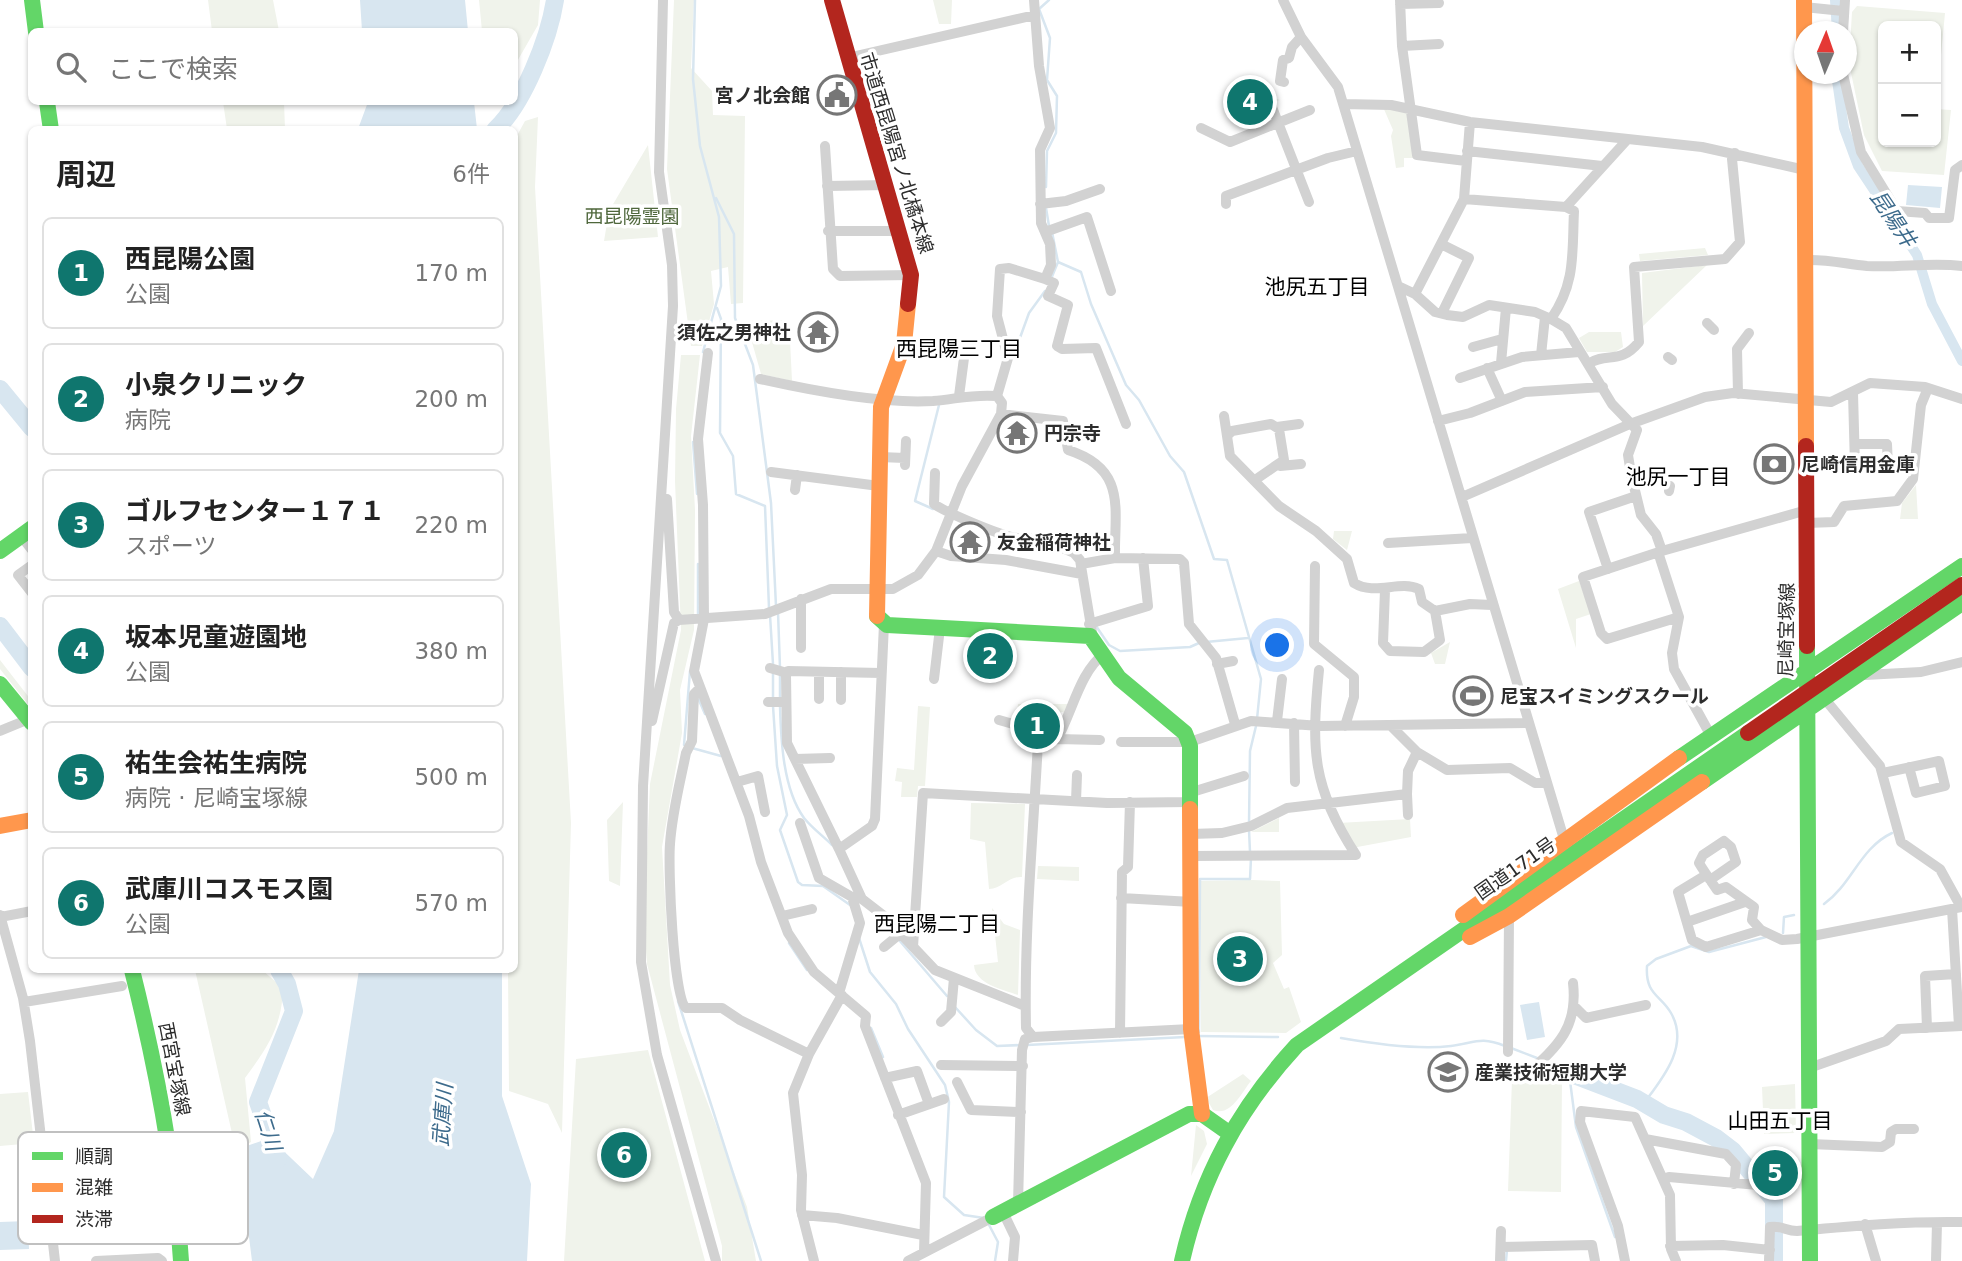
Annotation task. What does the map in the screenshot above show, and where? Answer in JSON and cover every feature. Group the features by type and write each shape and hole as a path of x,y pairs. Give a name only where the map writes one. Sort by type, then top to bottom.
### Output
{"main road":[{"path":"32,0 36,28"},
{"name":"市道西昆陽宮ノ北橘本線","path":"832,0 846,58 888,185 911,275 904,344 882,397"},
{"name":"尼崎宝塚線","path":"1804,4 1810,1261"},
{"path":"47,105 50,126"},
{"path":"882,397 877,617 884,624 940,628 1084,634 1091,631 1128,687 1182,729 1190,742 1191,1029 1202,1114"},
{"path":"0,551 26,532"},
{"path":"1400,972 1492,891 1711,736 1962,566"},
{"name":"国道171号","path":"1182,1261 1202,1189 1228,1133 1258,1088 1297,1045 1962,585"},
{"path":"1400,972 1509,916 1962,603"},
{"path":"0,684 28,719"},
{"path":"0,827 28,821"},
{"name":"西宮宝塚線","path":"133,973 166,1132"},
{"path":"998,1214 1189,1114 1202,1114 1228,1133"}],"street":[{"path":"663,0 659,172 671,265 673,306 646,743 640,919 645,995 657,1055 716,1261"},
{"path":"1034,0 1050,128 1040,150 1045,232 1050,244 1051,265 1045,279"},
{"path":"1283,0 1301,37 1338,86 1564,839"},
{"path":"1439,3 1400,2 1402,46 1417,155 1602,166"},
{"path":"1804,4 1840,8"},
{"path":"846,58 1035,15"},
{"path":"1284,82 1280,81 1280,60 1289,58 1292,47 1301,37"},
{"path":"1402,46 1439,44"},
{"path":"1845,84 1861,152 1897,211 1925,213 1929,218 1949,218 1955,170 1962,165"},
{"path":"1270,102 1309,202"},
{"path":"1343,104 1371,102 1410,107 1470,122 1613,135 1626,141 1735,153 1805,170"},
{"path":"1206,128 1230,142 1310,110"},
{"path":"1415,294 1464,199 1470,122"},
{"path":"1566,207 1626,141"},
{"path":"825,146 828,231 833,269 840,276 911,275"},
{"path":"1226,204 1226,196 1357,151"},
{"path":"1588,364 1597,358 1616,359 1631,352 1639,342 1634,267 1725,259 1740,242 1732,159 1735,153"},
{"path":"827,186 888,185"},
{"path":"1044,204 1066,201 1100,189"},
{"path":"1464,199 1566,207 1574,211 1571,281 1564,300 1548,318 1541,355"},
{"path":"1045,232 1100,212"},
{"path":"1087,217 1107,262 1111,291"},
{"path":"828,231 900,231"},
{"path":"1441,244 1469,258 1442,313"},
{"path":"1806,260 1823,259 1869,266 1921,263 1962,266"},
{"path":"997,396 1008,358 997,316 1000,269 1009,268 1054,283 1048,296 1068,304 1057,346 1062,349 1096,348 1126,424"},
{"path":"1398,286 1442,313 1463,317 1489,305 1535,312 1566,328 1612,404 1638,432 1628,455 1636,496 1642,515 1656,534 1679,617 1672,653 1674,669 1711,736"},
{"path":"1501,363 1506,308"},
{"path":"1738,394 1737,349 1749,333"},
{"path":"1473,347 1502,339"},
{"path":"1460,378 1501,363 1541,355 1579,352"},
{"path":"708,353 698,439 704,505 703,619 694,671 696,691 690,745 670,851 676,971 681,1001 686,1008 722,1008 740,1020 809,1054"},
{"path":"958,396 964,358"},
{"path":"1487,368 1502,401"},
{"path":"760,379 820,392 932,401 958,396 997,396"},
{"path":"1462,497 1630,424 1705,397 1738,394 1830,402 1870,383 1928,388 1962,399"},
{"path":"1438,421 1525,392 1603,387"},
{"path":"1679,617 1607,639 1601,633 1583,577 1660,552 1807,517 1834,522 1843,506 1896,501 1913,479 1921,405 1928,388"},
{"path":"1853,393 1855,444"},
{"path":"646,743 674,624 685,620 765,614 831,589 893,589 918,575 936,551 962,486 1002,414 1002,403 997,396"},
{"path":"1002,414 1059,418 1063,421 1068,450 1090,457 1113,488 1118,510 1115,558"},
{"path":"1224,416 1230,456 1279,506 1317,531 1348,559 1354,583 1384,590 1412,586 1419,589 1422,602 1435,611 1440,640 1424,652 1390,651 1383,643 1384,590"},
{"path":"1227,436 1232,431 1269,422 1299,424"},
{"path":"1269,422 1284,460 1280,466"},
{"path":"880,457 905,462 906,441"},
{"path":"1255,480 1280,466 1301,464"},
{"path":"771,472 879,486"},
{"path":"935,473 934,504 952,516 963,516 1014,538 1062,537 1062,548 1074,553 1082,569 1091,631 1149,606 1143,558"},
{"path":"795,490 797,475"},
{"path":"663,479 667,496 674,612 685,620"},
{"path":"1608,569 1589,512 1636,496"},
{"path":"1393,546 1429,546 1472,538"},
{"path":"936,551 951,556 1082,569 1115,558 1180,559 1184,563 1189,624 1217,664 1235,724"},
{"path":"1315,566 1314,644 1354,677 1354,697 1345,726"},
{"path":"28,568 18,575 28,588"},
{"path":"801,599 801,648"},
{"path":"1435,611 1470,604 1492,605"},
{"path":"839,849 872,826 875,819 884,624"},
{"path":"934,679 940,628"},
{"path":"1866,630 1865,637 1878,655 1885,656"},
{"path":"1838,650 1856,676 1921,672 1962,662"},
{"path":"1057,739 1093,662 1104,654"},
{"path":"1217,664 1233,661"},
{"path":"770,668 787,673 881,673"},
{"path":"1191,856 1356,855 1336,824 1319,782 1313,726 1319,670"},
{"path":"819,672 819,699"},
{"path":"841,672 841,700"},
{"path":"787,673 786,737 839,849 859,902 858,930 840,997 809,1054 793,1093 802,1175 802,1215 814,1261"},
{"path":"1277,721 1282,678"},
{"path":"696,691 737,782 761,862 802,958 866,1020 926,1183 924,1247"},
{"path":"1809,1068 1886,1041 1899,1029 1960,1026 1956,974 1958,908 1940,869 1901,842 1883,773 1824,698"},
{"path":"768,702 785,702"},
{"path":"1753,710 1769,735"},
{"path":"999,720 1013,724 1038,742 1057,739 1100,740"},
{"path":"1121,742 1190,742 1251,720 1313,726 1528,723"},
{"path":"0,731 28,722"},
{"path":"1294,723 1295,782"},
{"path":"1390,725 1416,752 1453,772 1497,766 1510,768 1535,783 1547,783"},
{"path":"998,1214 1021,1112 1027,1042 1027,892 1032,859 1038,742"},
{"path":"1408,815 1408,771 1416,752"},
{"path":"1883,773 1939,756 1945,786 1916,793 1909,767"},
{"path":"795,759 830,758"},
{"path":"1076,801 1077,775"},
{"path":"737,782 758,776 765,812"},
{"path":"913,947 923,793 1035,800 1130,802 1189,797 1244,776"},
{"path":"1191,834 1222,833 1251,826 1287,808 1407,794"},
{"path":"1120,1033 1122,872 1128,866 1130,802"},
{"path":"800,823 819,878 859,902 893,939 913,947 935,970 954,981 1025,1006"},
{"path":"1761,930 1706,947 1692,940 1678,892 1708,878 1717,890 1726,887 1754,907 1752,920 1761,930 1782,940 1958,908"},
{"path":"1121,898 1192,902"},
{"path":"1686,922 1745,902"},
{"path":"782,916 812,909"},
{"path":"28,912 0,916 24,1002 40,1132"},
{"path":"1509,916 1509,1047"},
{"path":"1927,1028 1925,976 1956,974"},
{"path":"941,1022 951,1012 954,981"},
{"path":"1504,1073 1527,1074 1572,1024 1576,1008 1573,983"},
{"path":"24,1002 122,986"},
{"path":"1576,1008 1586,1018 1646,1005"},
{"path":"1027,1042 1191,1029"},
{"path":"942,1065 1023,1066"},
{"path":"889,1077 917,1071 929,1104"},
{"path":"957,1082 971,1110 1021,1112"},
{"path":"901,1113 944,1099"},
{"path":"1625,1261 1618,1226 1580,1122 1581,1111 1635,1117 1670,1195 1671,1246 1676,1261"},
{"path":"1810,1144 1882,1147 1891,1142 1891,1132 1896,1129 1914,1129"},
{"path":"1645,1139 1726,1154 1736,1165 1734,1184"},
{"path":"1663,1179 1668,1177 1758,1185"},
{"path":"908,1261 924,1247 998,1214"},
{"path":"998,1214 1016,1237 1013,1261"},
{"path":"802,1215 836,1218 924,1247"},
{"path":"1671,1246 1723,1245 1770,1256 1774,1226 1790,1231 1865,1224 1962,1222"},
{"path":"1936,1261 1937,1223"},
{"path":"1865,1224 1876,1261"},
{"path":"1500,1261 1501,1231"},
{"path":"1501,1247 1592,1245 1595,1261"},
{"path":"1550,1247 1550,1261"},
{"path":"96,1261 158,1258 162,1261"}],"green space":[{"path":"208,0 273,0 278,28 212,28"},
{"path":"479,0 540,0 538,25 518,60 518,28 482,28"},
{"path":"674,0 694,0 691,68 712,91 713,115 745,116 743,303 731,304 728,267 711,271 714,304 702,346 691,346 667,169"},
{"path":"933,0 952,0 951,24 939,24"},
{"path":"1857,6 1945,13 1941,55 1941,21 1878,21 1878,147 1941,147 1941,109 1951,110 1944,175 1882,171 1864,135 1853,84 1857,84 1857,21 1851,21 1852,12"},
{"path":"1234,88 1280,100 1231,113"},
{"path":"223,105 284,105 285,126 227,126"},
{"path":"1383,107 1407,110 1414,158 1404,158 1404,167 1396,168 1391,136 1393,130"},
{"path":"538,117 535,187 571,823 562,1133 548,1104 509,1091 508,973 518,973 518,134 525,121"},
{"name":"西昆陽霊園","path":"648,145 658,237 604,241 609,211"},
{"path":"1705,248 1708,255 1640,261 1639,254"},
{"path":"1707,265 1643,326 1642,273"},
{"path":"789,320 792,381 761,374 746,321"},
{"path":"1589,332 1621,332 1623,347 1615,352 1587,352 1579,338"},
{"path":"681,355 700,355 691,436 695,510 694,630 680,690 682,733 662,847 670,985 680,1030 747,1207 756,1261 722,1261 722,1246 647,964 644,923 650,784 681,630 675,481 676,409"},
{"path":"1916,485 1918,519 1900,519 1902,503"},
{"path":"1334,531 1352,531 1347,550 1333,539"},
{"path":"1579,581 1591,614 1576,619 1576,648 1558,589"},
{"path":"1450,642 1445,664 1435,664 1431,653"},
{"path":"0,660 28,696 28,704 0,669"},
{"path":"1018,704 1072,704 1067,717 1063,712 1051,713 1049,717 1054,734 1042,739 1016,721"},
{"path":"918,706 930,707 925,786 918,786 917,797 901,797 902,782 895,781 897,768 914,770"},
{"path":"623,802 620,886 609,881 607,820"},
{"path":"971,803 1025,804 1022,877 1013,878 989,889 985,842 970,839"},
{"path":"1279,818 1279,832 1251,832"},
{"path":"1410,819 1411,837 1352,848 1338,823"},
{"path":"1038,866 1079,867 1079,881 1037,879"},
{"path":"1201,881 1280,881 1282,955 1273,963 1284,989 1289,987 1301,1022 1286,1033 1201,1032"},
{"path":"992,908 1004,924 1020,930 1018,995 984,981 979,977 974,965 998,962"},
{"path":"196,973 266,973 283,988 280,1014 272,1036 245,1078 251,1142 248,1144 248,1132 232,1132"},
{"path":"648,1050 705,1261 564,1261 576,1059"},
{"path":"1243,1074 1251,1081 1235,1103 1225,1110 1213,1110 1206,1098"},
{"path":"1512,1079 1562,1080 1561,1192 1508,1191"},
{"path":"1795,1084 1796,1133 1764,1134 1762,1087"},
{"path":"28,1092 33,1132 18,1132 18,1144 0,1146 0,1094"},
{"path":"1196,1125 1204,1131 1207,1144 1191,1176"}],"water":[{"path":"360,0 465,0 468,28 362,28"},
{"path":"367,105 474,105 477,126 359,126"},
{"path":"1908,185 1942,187 1940,208 1906,205"},
{"name":"武庫川","path":"359,973 502,973 502,1096 531,1184 527,1261 252,1261 248,1229 248,1146 270,1138 313,1179 334,1131"},
{"path":"1539,1002 1545,1037 1527,1040 1520,1005"},
{"path":"18,1221 18,1244 29,1244 29,1249 0,1250 0,1222"}],"waterway":[{"path":"518,100 541,51 555,0"},
{"path":"695,0 693,79 700,146 719,217 721,286 703,352"},
{"path":"1046,187 1047,151 1056,133 1057,96 1047,80 1050,38 1039,9 1049,0"},
{"name":"昆陽井","path":"1835,0 1836,21"},
{"name":"昆陽井","path":"1837,84 1844,128 1858,166 1917,255 1932,304 1962,361"},
{"path":"499,126 515,105"},
{"path":"716,198 734,234 735,318 753,365 771,503 776,606"},
{"path":"1046,208 1049,226"},
{"path":"1052,232 1058,262 1081,272 1091,304 1126,385 1139,400 1170,456 1184,472 1214,559 1227,560 1261,679 1257,719"},
{"path":"1051,279 1058,262"},
{"path":"1013,357 1029,313 1045,291"},
{"path":"717,308 721,319 720,433 733,456 736,494 765,506 769,608"},
{"path":"0,389 28,423"},
{"path":"933,509 915,501 939,405"},
{"path":"693,442 697,494"},
{"path":"698,564 698,616"},
{"path":"778,612 780,668"},
{"path":"770,615 773,664"},
{"name":"仁川","path":"0,626 28,663"},
{"path":"1096,626 1109,645 1120,651 1190,647 1199,643"},
{"path":"1206,642 1248,638"},
{"path":"684,745 690,671"},
{"path":"773,671 773,699"},
{"path":"780,675 780,700"},
{"path":"698,698 705,714"},
{"path":"773,706 777,766 787,815 780,830 798,882 802,885 823,886 850,905"},
{"path":"780,706 782,749 792,793 804,818 832,845"},
{"path":"1249,824 1250,751 1256,726"},
{"path":"692,748 721,756"},
{"path":"1249,830 1250,852"},
{"path":"1824,904 1842,887 1872,848 1892,833"},
{"path":"1199,1032 1200,879 1250,879 1251,858"},
{"path":"1783,933 1784,917 1794,915"},
{"path":"1644,1103 1665,1073 1676,1050 1677,1038 1671,1013 1648,983 1647,966 1656,959 1691,946 1709,952 1766,937"},
{"path":"859,938 870,972 896,1004 908,1029 945,1085 949,1102 944,1197 964,1215 984,1218"},
{"path":"899,940 947,996"},
{"path":"789,943 807,970"},
{"name":"仁川","path":"278,1159 258,1102 294,1011 287,984 281,973"},
{"path":"678,1001 761,1261"},
{"path":"955,1007 976,1030 997,1046 1021,1045"},
{"path":"871,1028 883,1057"},
{"path":"1198,1036 1278,1037"},
{"path":"1027,1045 1185,1037"},
{"path":"1341,1038 1410,1047 1451,1046 1478,1041 1505,1046"},
{"path":"1511,1048 1537,1058"},
{"path":"1547,1062 1569,1073 1576,1127 1615,1237"},
{"path":"1569,1073 1637,1099 1664,1115 1686,1122 1716,1138 1733,1151 1774,1200 1774,1261"},
{"path":"988,1223 998,1242 995,1261"},
{"path":"1506,1261 1507,1250"}],"traffic: fast":[{"path":"32,0 36,28"},
{"path":"47,105 50,126"},
{"path":"0,551 28,531"},
{"path":"1679,758 1962,566"},
{"path":"1702,782 1962,603"},
{"path":"877,616 887,625 1090,636 1119,678 1185,733 1190,746 1190,809"},
{"path":"1807,646 1810,1261"},
{"path":"0,684 28,718"},
{"path":"1182,1261 1200,1201 1225,1145 1257,1094 1297,1045 1748,733"},
{"path":"133,973 166,1132"},
{"path":"993,1217 1189,1114 1202,1114 1229,1133"},
{"path":"180,1244 181,1261"}],"traffic: slow":[{"path":"1804,0 1806,446"},
{"path":"877,616 881,407 904,344 908,304"},
{"path":"1463,915 1679,758"},
{"path":"1470,937 1509,916 1702,782"},
{"path":"1190,809 1191,1029 1202,1114"},
{"path":"0,826 28,821"}],"traffic: jam":[{"path":"832,0 911,275 908,304"},
{"path":"1806,446 1807,646"},
{"path":"1748,733 1962,585"}],"place":[{"name":"宮ノ北会館","path":"837,95"},
{"name":"坂本児童遊園地","path":"1250,102"},
{"name":"須佐之男神社","path":"818,332"},
{"name":"円宗寺","path":"1017,433"},
{"name":"尼崎信用金庫","path":"1774,464"},
{"name":"友金稲荷神社","path":"970,542"},
{"name":"小泉クリニック","path":"990,656"},
{"name":"尼宝スイミングスクール","path":"1473,696"},
{"name":"西昆陽公園","path":"1037,726"},
{"name":"ゴルフセンター１７１","path":"1240,959"},
{"name":"産業技術短期大学","path":"1448,1072"},
{"name":"武庫川コスモス園","path":"624,1155"},
{"name":"祐生会祐生病院","path":"1775,1173"}],"district":[{"name":"池尻五丁目","path":"1317,287"},
{"name":"西昆陽三丁目","path":"959,349"},
{"name":"池尻一丁目","path":"1678,477"},
{"name":"西昆陽二丁目","path":"937,924"},
{"name":"山田五丁目","path":"1780,1121"}]}
